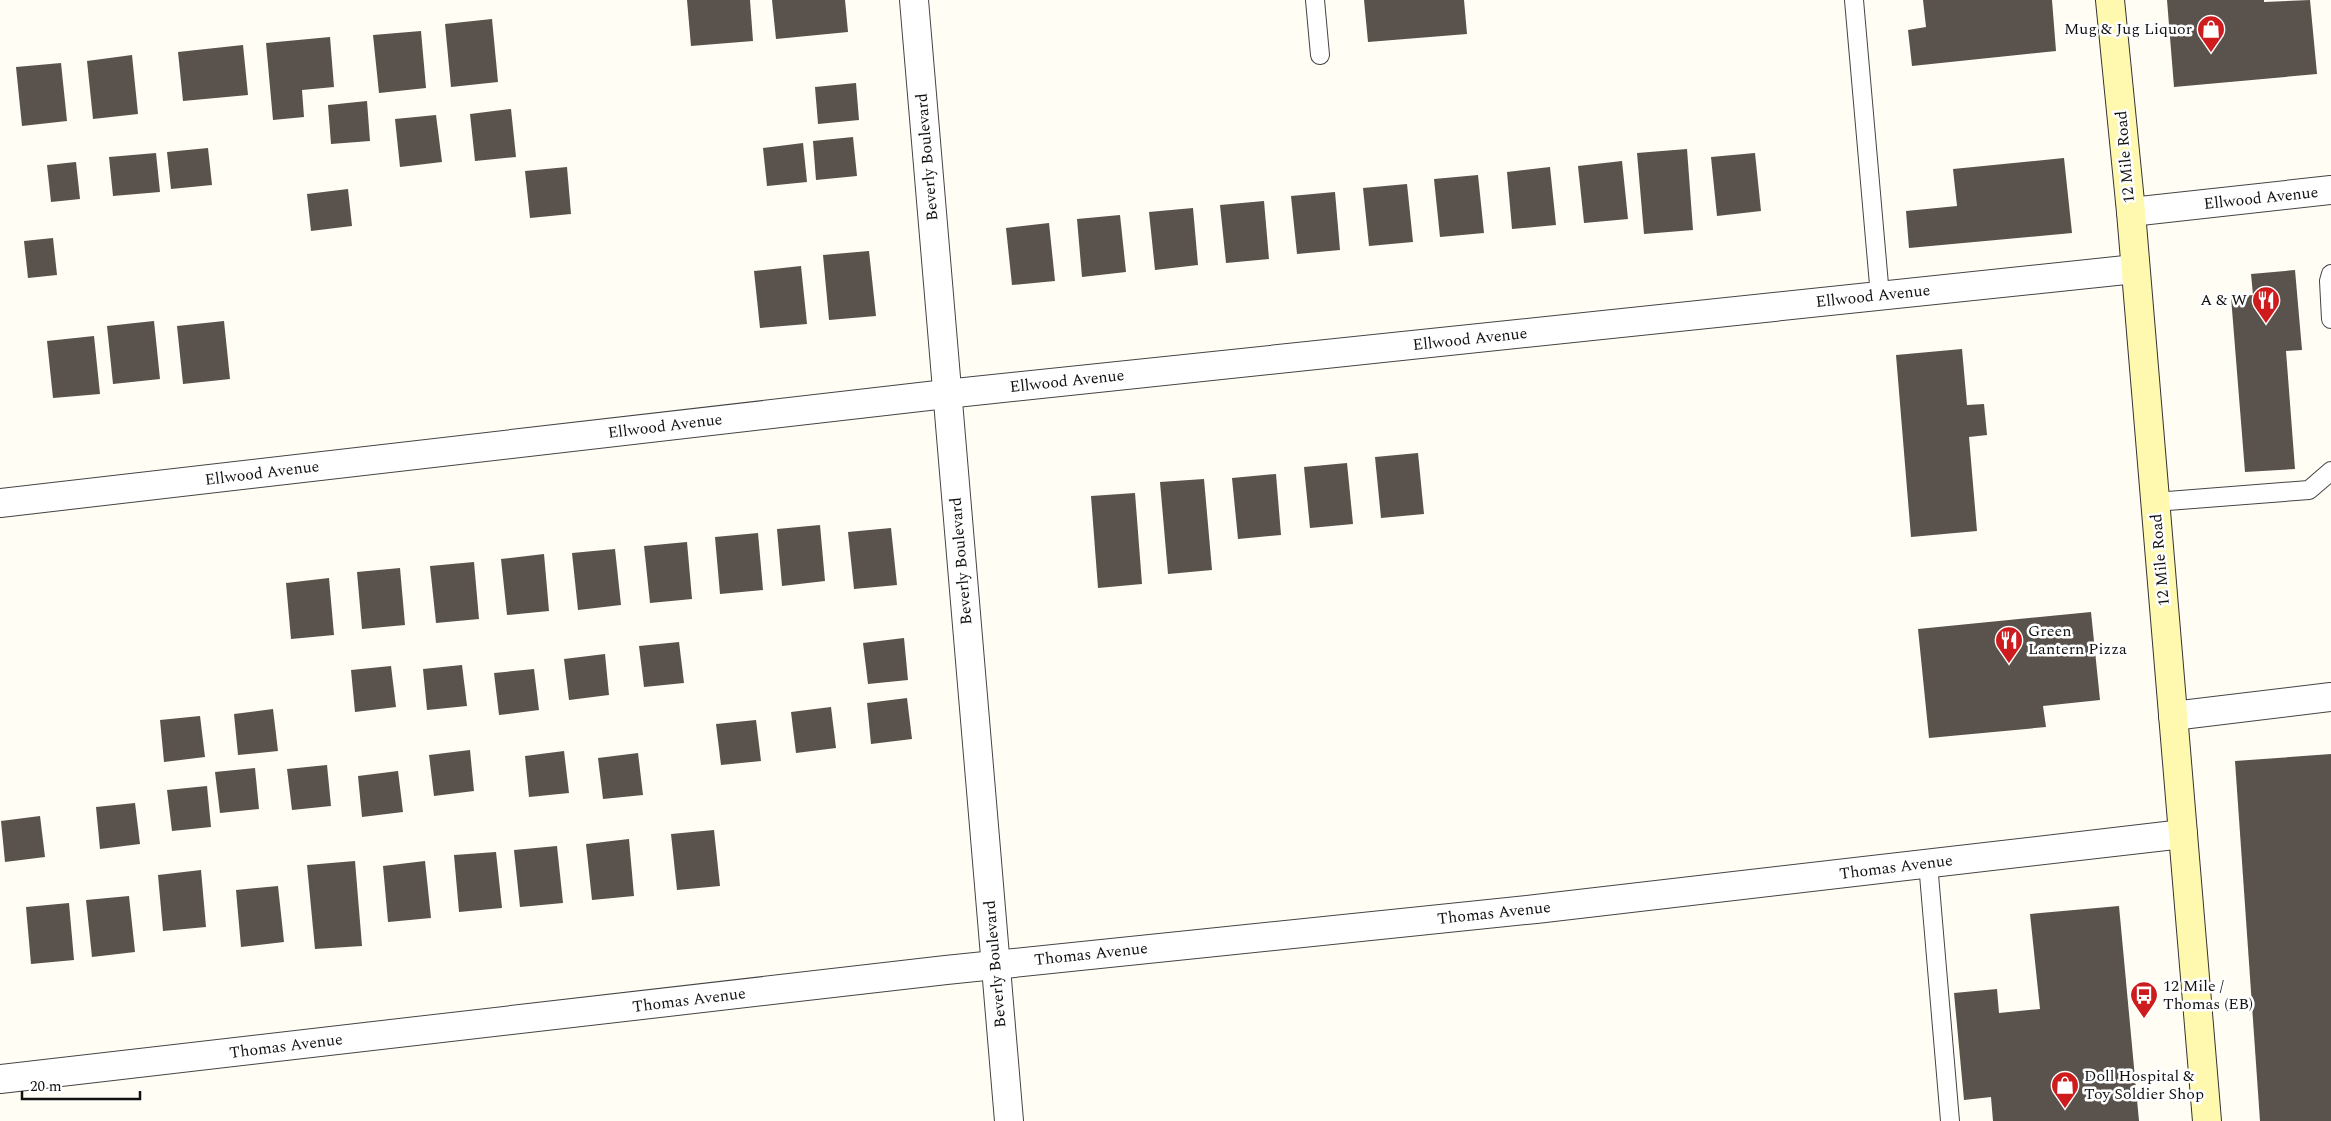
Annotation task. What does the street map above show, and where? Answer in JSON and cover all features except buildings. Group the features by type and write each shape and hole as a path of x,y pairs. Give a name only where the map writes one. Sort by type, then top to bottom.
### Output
{"main road":[{"name":"12 Mile Road","path":"2110,0 2131,212 2207,1121"}],"street":[{"name":"Beverly Boulevard","path":"914,0 1009,1121"},
{"name":"Ellwood Avenue","path":"2131,212 2331,190"},
{"name":"Ellwood Avenue","path":"0,503 946,394 2135,268"},
{"path":"2173,716 2331,697"},
{"name":"Thomas Avenue","path":"0,1079 995,964 1536,909 2183,834"}],"lane":[{"path":"1315,0 1320,55"},
{"path":"1854,0 1880,296"},
{"path":"2331,274 2329,281 2331,318"},
{"path":"2155,502 2309,490 2331,471"},
{"path":"1928,863 1950,1121"}],"place":[{"name":"Mug & Jug Liquor","path":"2211,53"},
{"name":"A & W","path":"2266,324"},
{"name":"Green Lantern Pizza","path":"2009,664"},
{"name":"12 Mile / Thomas (EB)","path":"2144,1019"},
{"name":"Doll Hospital & Toy Soldier Shop","path":"2065,1109"}]}
